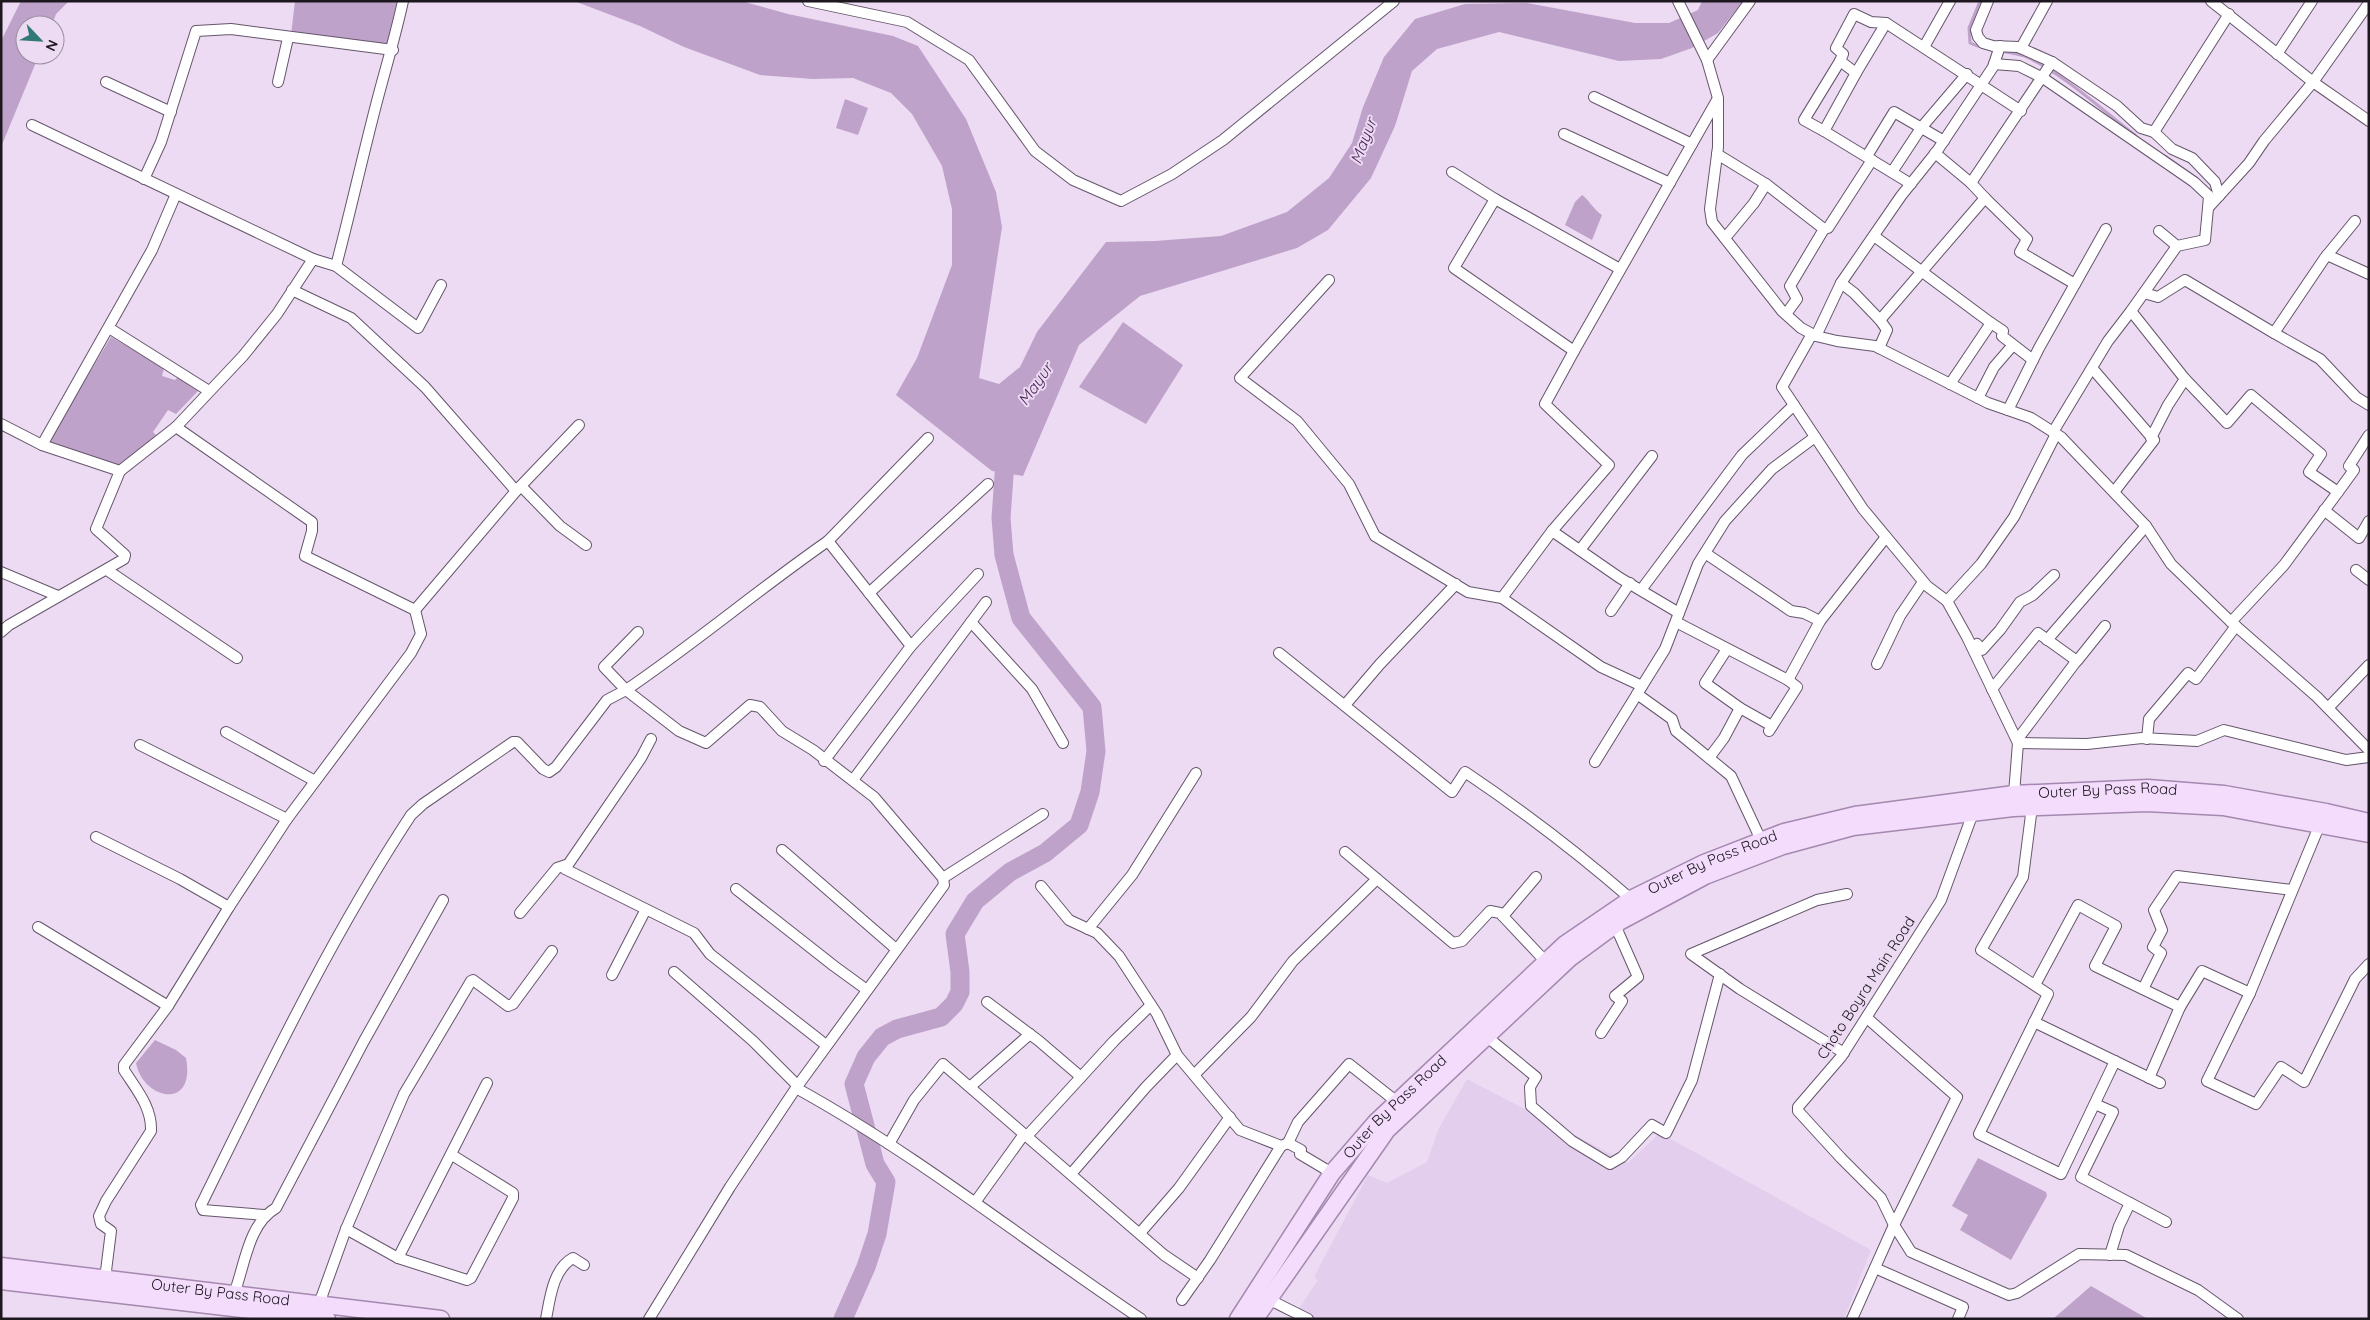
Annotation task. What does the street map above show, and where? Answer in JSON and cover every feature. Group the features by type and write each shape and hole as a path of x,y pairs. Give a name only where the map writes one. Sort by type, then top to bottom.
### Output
{"main road":[{"name":"Outer By Pass Road","path":"1238,1319 1332,1174 1376,1122 1565,944 1631,899 1704,863 1761,840 1855,815 2014,794 2148,788 2214,793 2326,812 2369,822"},
{"name":"Outer By Pass Road","path":"1254,1319 1387,1130 1570,958 1615,925 1706,876 1783,846 1853,827 2032,808 2147,803 2223,807 2369,834"},
{"name":"Outer By Pass Road","path":"1,1266 106,1279 235,1307 319,1304 440,1319"},
{"name":"Outer By Pass Road","path":"1,1281 327,1319"}],"street":[{"path":"336,266 355,198 376,105 393,50 403,1"},
{"path":"808,1 907,22 969,60 1035,151 1073,180 1121,200 1172,174 1223,140 1394,1"},
{"path":"1707,60 1750,1"},
{"path":"1924,47 1950,1"},
{"path":"1988,1 1976,30 1978,37 1983,43 2021,48 2052,62 2117,106 2141,128 2154,132 2172,149 2192,158 2215,182 2219,196"},
{"path":"2021,48 2047,1"},
{"path":"2211,1 2313,82 2369,121"},
{"path":"2277,54 2312,1"},
{"path":"2208,208 2250,163 2264,141 2313,82 2369,3"},
{"path":"1681,5 1707,60 1718,98 1717,154 1710,209 1712,222 1786,314 1801,328 1814,335 1879,348 1978,398 2031,418 2054,433 2146,526 2171,564 2234,624 2328,708 2369,750"},
{"path":"1911,184 1804,120 1840,61 1843,54 1836,48 1854,14 1871,22 1886,23 1967,74 2021,111"},
{"path":"2154,132 2229,14"},
{"path":"1824,131 1886,23"},
{"path":"144,179 161,142 196,30 231,29 288,38 393,50"},
{"path":"278,82 288,38"},
{"path":"2000,46 1994,63 1982,84 1936,153 1911,184 1842,283 1814,335 1782,387 1863,509 1923,582 1946,601 1972,647 2017,741 2014,794"},
{"path":"1840,61 1856,73"},
{"path":"1972,184 2052,62"},
{"path":"1946,601 1982,564 2014,516 2054,433 2108,341 2177,246 2205,240 2208,208 2209,196 2194,182 2044,76 2019,66 1994,63"},
{"path":"1892,172 1921,128 1967,74"},
{"path":"106,82 171,112"},
{"path":"1594,97 1692,144"},
{"path":"1502,598 1552,530 1609,465 1545,404 1718,98"},
{"path":"1786,314 1797,300 1790,286 1870,158 1894,112 1944,141"},
{"path":"32,126 313,259 336,266 418,328 441,285"},
{"path":"1564,134 1670,183"},
{"path":"1936,153 1972,184 2027,239 2020,252 2075,284"},
{"path":"1717,154 1766,184 1824,229"},
{"path":"1452,172 1495,199 1620,270"},
{"path":"1725,238 1754,203 1766,184"},
{"path":"42,444 152,250 176,194"},
{"path":"1880,320 1985,198"},
{"path":"1495,199 1454,268 1574,351"},
{"path":"2274,333 2327,255 2355,221"},
{"path":"2008,410 2033,360 2106,228"},
{"path":"2159,232 2177,246"},
{"path":"1874,236 2003,331 2002,336 2033,360"},
{"path":"2327,255 2369,274"},
{"path":"2,629 124,559 125,555 97,531 96,526 120,471 176,427 243,356 276,314 313,259"},
{"path":"1329,280 1240,378 1297,420 1349,484 1375,536 1468,592 1502,598 1602,667 1640,690 1672,719 1676,731 1731,776 1761,840"},
{"path":"2144,293 2158,297 2185,280 2320,359 2356,397 2369,405"},
{"path":"1842,283 1880,320 1887,330 1879,348"},
{"path":"292,290 351,318 425,387 519,489 560,526 586,545"},
{"path":"2131,311 2185,379 2227,423 2250,395 2321,454 2309,472 2338,492"},
{"path":"1950,384 1991,324"},
{"path":"109,328 209,391"},
{"path":"1978,398 1994,368 2013,344"},
{"path":"2092,368 2154,440 2114,492"},
{"path":"2151,438 2168,405 2185,379"},
{"path":"1641,590 1742,455 1794,405"},
{"path":"1,424 42,444 120,471"},
{"path":"415,610 519,489 579,425"},
{"path":"106,1279 111,1231 101,1224 99,1216 106,1201 150,1131 151,1122 145,1102 124,1070 124,1065 168,1006 228,907 287,820 411,653 421,634 415,610 305,556 312,531 312,522 176,427"},
{"path":"2147,739 2150,719 2188,673 2196,679 2234,624 2284,565 2354,470 2349,466 2369,435"},
{"path":"1596,762 1665,649 1698,564 1726,521 1772,469 1815,437"},
{"path":"264,1215 203,1210 201,1205 261,1083 329,954 411,815 423,804 513,742 517,742 543,769 549,772 556,767 607,700 626,690 655,670 769,582 828,542 928,438"},
{"path":"1580,550 1652,456"},
{"path":"869,593 988,484"},
{"path":"2324,510 2359,538 2368,525"},
{"path":"2047,640 2146,526"},
{"path":"1552,530 1641,590 1677,618 1727,649 1788,680 1797,687 1770,729 1705,683 1727,649"},
{"path":"1788,680 1820,621 1886,537"},
{"path":"828,542 911,646"},
{"path":"1705,553 1791,611 1804,613 1820,621"},
{"path":"107,570 237,658"},
{"path":"2356,570 2369,580"},
{"path":"1,572 58,596"},
{"path":"824,761 911,646 978,574"},
{"path":"1972,647 1977,644 1982,650 2000,630 2020,602 2033,595 2054,574"},
{"path":"1877,664 1900,616 1923,582"},
{"path":"1345,705 1380,664 1456,584"},
{"path":"1611,611 1630,584"},
{"path":"853,780 986,602"},
{"path":"971,622 1032,689 1063,743"},
{"path":"2017,741 2105,626"},
{"path":"638,632 604,667 626,690 678,731 706,743 750,705 754,704 782,731 813,750 824,761 853,780 874,797 942,878 944,885 797,1086 725,1195 648,1319"},
{"path":"1992,688 2038,633 2077,661 2078,659"},
{"path":"1279,653 1452,792 1465,772 1514,805 1590,863 1631,899"},
{"path":"2328,708 2369,665"},
{"path":"1709,758 1724,738 1740,708"},
{"path":"2017,741 2087,744 2147,739 2198,741 2224,730 2346,760 2369,757"},
{"path":"226,732 315,781"},
{"path":"651,739 641,758 565,870 645,911 694,933 710,954 826,1045"},
{"path":"140,745 287,820"},
{"path":"1088,929 1132,875 1196,773"},
{"path":"2032,808 2023,877 1981,950 2048,994 1979,1134 2061,1174 2115,1061"},
{"name":"Choto Boyra Main Road","path":"1973,813 1941,900 1896,967 1867,1018 1844,1053 1798,1109 1841,1158 1881,1198 1894,1225 1911,1252 2009,1295 2017,1293 2079,1254 2126,1255 2198,1290 2238,1319"},
{"path":"942,878 1043,814"},
{"path":"2320,824 2250,993 2207,1081 2256,1104 2281,1067 2304,1082 2355,979 2369,964"},
{"path":"96,837 180,879 228,907"},
{"path":"782,850 896,949"},
{"path":"1345,852 1453,943 1462,941 1490,911 1500,913 1546,962"},
{"path":"520,912 557,868 566,866"},
{"path":"2143,989 2160,953 2154,947 2162,930 2154,910 2177,876 2292,890"},
{"path":"1503,916 1536,877"},
{"path":"1194,1075 1251,1017 1293,961 1377,879"},
{"path":"1041,886 1069,920 1097,934 1119,956 1151,1005 1177,1055 1240,1130 1301,1150 1300,1154 1332,1174"},
{"path":"736,889 867,990"},
{"path":"1844,1053 1740,989 1691,954 1817,900 1847,894"},
{"path":"235,1307 254,1232 264,1215 276,1208 364,1041 443,900"},
{"path":"2035,986 2078,905 2116,926 2095,966 2180,1007"},
{"path":"612,975 645,911"},
{"path":"1601,1033 1622,1001 1615,996 1638,977 1615,925"},
{"path":"38,927 168,1006"},
{"path":"319,1304 346,1229 404,1094 471,981 473,980 508,1006 513,1004 552,951"},
{"path":"2149,1078 2180,1007 2202,971 2250,993"},
{"path":"674,972 753,1041 797,1086 850,1117 976,1201 1142,1319"},
{"path":"1486,1036 1536,1077 1530,1087 1531,1106 1572,1141 1610,1164 1622,1157 1652,1125 1666,1133 1692,1080 1720,974"},
{"path":"987,1002 1030,1034 1081,1077"},
{"path":"976,1201 1022,1137 1027,1136 1151,1005"},
{"path":"1852,1319 1894,1225 1957,1097 1867,1018"},
{"path":"2034,1022 2160,1083"},
{"path":"970,1086 1030,1034"},
{"path":"1071,1174 1146,1087 1177,1055"},
{"path":"889,1144 914,1100 943,1064 1164,1255 1198,1278"},
{"path":"1182,1300 1298,1122 1349,1064 1397,1102"},
{"path":"398,1258 487,1083"},
{"path":"2095,1104 2113,1112 2081,1177 2166,1222"},
{"path":"1140,1233 1179,1188 1230,1117"},
{"path":"346,1229 398,1258 467,1280 471,1278 513,1198 513,1193 452,1155"},
{"path":"2110,1255 2119,1226 2130,1203"},
{"path":"546,1319 552,1288 567,1262 573,1258 584,1264"},
{"path":"1875,1268 1963,1307 1958,1319"},
{"path":"1268,1299 1308,1319"}],"shaded area":[{"path":"1467,1079 1628,1163 1660,1133 1871,1250 1844,1319 1292,1319 1318,1280 1314,1277 1368,1175 1387,1183 1427,1162 1439,1128"}],"water":[{"path":"21,1 69,1 56,15 15,15 15,65 35,65 1,147 1,41"},
{"path":"295,1 397,1 388,44 291,35"},
{"name":"Mayur","path":"574,1 741,1 788,14 893,36 918,46 966,119 996,192 1002,227 979,378 999,384 1020,367 1037,332 1106,242 1155,241 1221,236 1287,212 1329,178 1352,143 1363,107 1384,57 1415,19 1465,4 1527,3 1635,23 1669,23 1698,10 1702,1 1743,1 1718,33 1692,48 1661,59 1619,61 1499,32 1437,49 1412,71 1395,126 1371,178 1328,230 1297,248 1140,296 1079,345 1023,476 992,471 896,395 917,358 952,265 952,209 942,166 912,114 891,93 853,78 813,79 760,75 684,47 640,26"},
{"path":"845,99 868,108 858,135 836,128"},
{"path":"1582,195 1602,215 1592,240 1565,225 1575,202"},
{"path":"1123,322 1183,365 1146,424 1079,387"},
{"path":"111,337 164,368 162,376 175,380 178,377 198,391 176,414 168,410 153,432 157,436 117,466 48,442"},
{"path":"155,1040 176,1050 186,1058 187,1075 183,1086 176,1093 158,1092 148,1085 141,1076 136,1063"},
{"path":"1978,1158 2046,1192 2047,1196 2011,1260 1960,1230 1968,1215 1952,1206"},
{"path":"2091,1286 2146,1318 2053,1319"}],"waterway":[{"path":"1980,1 1969,28 1970,43 2023,55 2043,65 2135,135"},
{"path":"2165,156 2196,178"},
{"path":"843,1319 866,1267 877,1234 886,1182 875,1164 854,1084 866,1057 882,1037 897,1029 941,1017 954,1004 960,992 960,972 955,934 975,901 1010,872 1045,853 1079,825 1090,792 1096,751 1092,707 1021,618 1004,555 1001,518 1006,448"}]}
